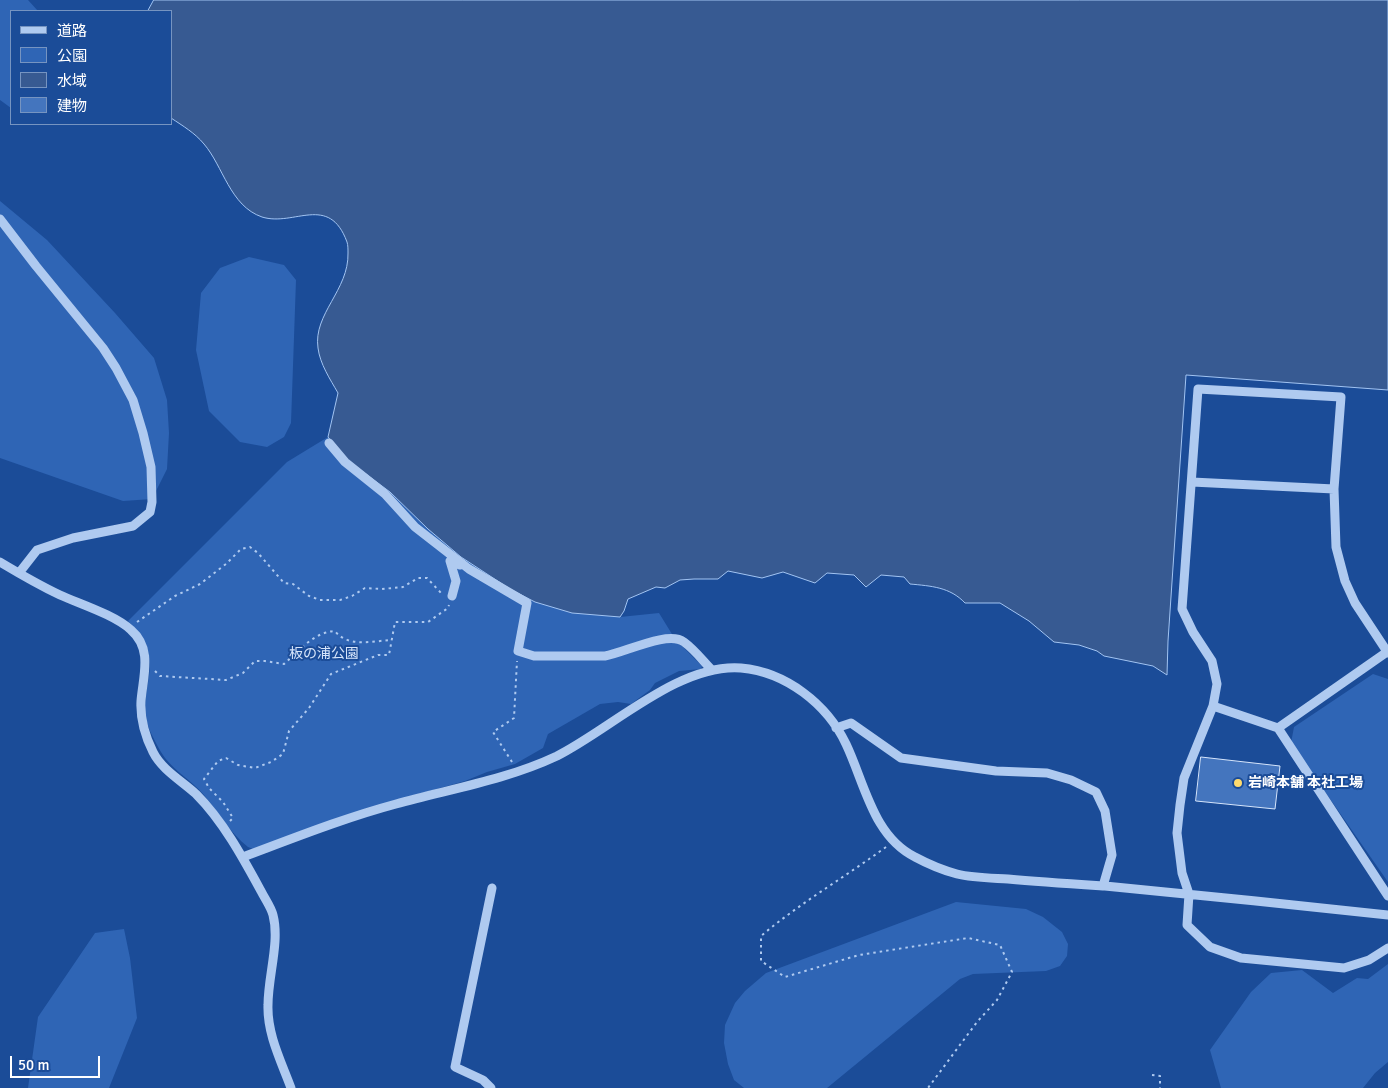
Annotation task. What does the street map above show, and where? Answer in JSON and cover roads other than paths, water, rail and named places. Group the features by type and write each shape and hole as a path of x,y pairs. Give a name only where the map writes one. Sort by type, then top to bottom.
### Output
{"street":[{"path":"0,219 103,348 116,368 133,400 151,467 152,502 150,512 133,526 73,538 37,550 19,573"},
{"path":"1278,728 1388,652 1355,603 1336,547 1334,489 1341,398 1198,389 1182,609 1212,661 1217,684 1213,706 1184,778 1181,796 1177,833 1182,873 1188,894 1187,924 1210,947 1241,958 1344,968 1369,960 1388,948"},
{"path":"329,443 345,462 385,494 415,527 469,569 527,603 518,652 534,656 605,656 640,644 670,639 683,641 712,670"},
{"path":"1192,482 1334,489"},
{"path":"452,596 456,581 450,561 469,569"},
{"path":"0,562 57,593 116,620 131,629 140,641 146,663 141,701 142,718 145,734 153,753 161,764 197,795 223,828 244,857 273,914 276,941 269,976 268,1007 272,1038 291,1088"},
{"path":"244,857 350,817 485,782 518,771 554,757 582,743 678,681 712,670 740,668 762,672 803,691 828,716 845,742 875,814 900,850 922,861 959,874 1188,894 1388,915"},
{"path":"1213,706 1278,728 1388,896"},
{"path":"836,728 851,723 901,758 996,771 1048,774 1071,780 1096,792 1106,811 1112,855 1103,886"},
{"path":"491,1088 483,1080 456,1067 492,888"}],"water":[{"path":"154,0 1388,0 1388,390 1186,375 1167,675 1153,666 1104,656 1097,651 1079,645 1054,642 1029,621 1000,603 965,603 947,590 910,584 904,577 881,575 866,587 854,575 827,573 815,583 783,572 762,578 728,571 718,579 680,580 665,588 656,587 628,599 620,617 572,613 535,602 510,589 461,557 428,529 390,492 346,459 328,437 338,393 321,360 318,336 321,324 343,279 347,266 347,242 339,227 331,219 321,215 274,219 262,217 251,212 242,204 228,185 204,144 193,133 172,119 172,10 149,10"}],"place":[{"name":"岩崎本舗 本社工場","path":"1238,783"}],"park label":[{"name":"板の浦公園","path":"324,654"}]}
